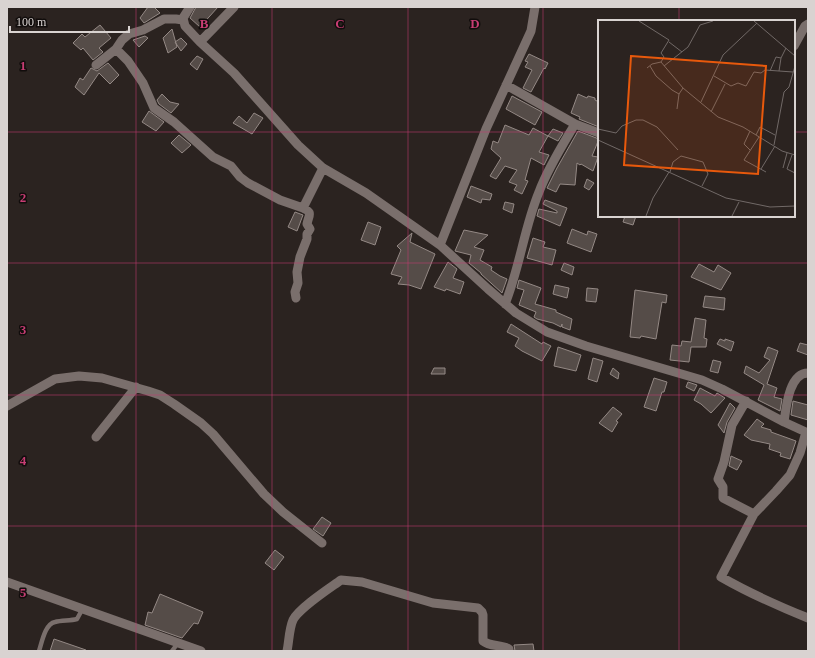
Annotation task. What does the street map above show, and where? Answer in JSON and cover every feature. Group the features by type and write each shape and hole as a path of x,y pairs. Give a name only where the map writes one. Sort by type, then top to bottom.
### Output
{"street":[{"path":"190,7 183,18 185,26 234,73 282,128 323,168 366,193 440,245 516,313 547,332 586,346 702,380 722,388 807,433 790,475 754,514 721,578 808,618"},
{"path":"200,42 234,7"},
{"path":"440,245 486,129 531,31 535,7"},
{"path":"96,65 116,49 126,36 171,18 183,20"},
{"path":"795,44 805,26 808,24"},
{"path":"116,49 128,61 143,83 154,108 174,122 213,157 231,166 240,177 248,183 280,200 309,211 310,214 307,224 310,229 307,233 307,239 300,257 297,272 298,283 295,292 296,298"},
{"path":"506,85 575,124 598,134"},
{"path":"505,304 514,277 529,220 539,192 552,164 575,124"},
{"path":"303,208 323,168"},
{"path":"784,422 790,392 796,379 799,375 808,373"},
{"path":"7,406 55,379 64,377 94,376 160,395 201,423 213,434 264,494 283,512 322,542"},
{"path":"96,437 136,387"},
{"path":"746,402 732,425 724,462 718,479 723,488 723,498 754,514"},
{"path":"287,651 292,623 295,617 316,598 341,580 362,582 433,603 478,608 483,615 483,641 486,644 505,646 509,649 509,651"},
{"path":"7,582 201,651"}],"lane":[{"path":"39,651 50,624 54,622 76,619 79,617 83,608"},
{"path":"172,651 179,642"}],"building":[{"path":"148,7 154,7 160,13 144,23 140,18"},
{"path":"196,7 218,7 200,27 190,18"},
{"path":"100,25 111,38 99,48 103,52 93,60 83,48 81,50 73,43 82,34 85,37"},
{"path":"172,29 177,47 168,53 163,38"},
{"path":"145,36 148,38 139,47 133,40"},
{"path":"181,38 187,44 181,51 175,42"},
{"path":"529,54 548,63 531,92 523,88 532,70 525,67 528,62 525,61"},
{"path":"197,56 203,59 197,70 190,64"},
{"path":"108,63 119,75 110,84 99,73 84,95 75,87 80,78 83,80 91,68 97,71"},
{"path":"162,94 170,102 179,104 171,113 159,104 157,100"},
{"path":"578,94 587,98 588,96 595,98 595,100 598,102 598,127 579,119 580,117 571,113"},
{"path":"512,96 542,112 535,125 506,109"},
{"path":"149,111 164,122 156,131 142,122"},
{"path":"254,113 263,118 252,134 233,123 239,116 247,123"},
{"path":"505,125 529,135 533,128 548,136 539,152 549,155 544,165 531,158 525,180 528,181 522,194 514,190 517,185 509,182 517,170 505,166 496,179 490,176 501,158 491,149 493,141 498,143"},
{"path":"553,129 563,133 558,141 548,136"},
{"path":"578,131 598,139 592,156 598,157 593,171 577,163 575,185 560,184 556,192 547,188"},
{"path":"179,135 191,145 182,153 171,143"},
{"path":"587,179 594,183 589,190 584,187"},
{"path":"471,186 492,194 490,200 482,199 481,203 467,197"},
{"path":"545,200 567,208 560,226 537,216 539,209 557,213 557,211 543,204"},
{"path":"505,202 514,204 512,213 503,209"},
{"path":"295,212 303,215 297,231 288,227"},
{"path":"625,217 636,217 633,225 623,222"},
{"path":"368,222 381,227 375,245 361,240"},
{"path":"572,229 587,235 588,231 597,234 591,252 567,243"},
{"path":"464,230 488,235 474,247 484,250 480,260 492,267 491,270 507,279 502,293 469,263 471,255 455,251"},
{"path":"412,233 410,242 435,254 421,289 409,285 398,284 402,277 391,274 401,250 397,246"},
{"path":"533,238 545,242 543,247 556,250 552,265 527,258"},
{"path":"448,262 457,269 453,278 464,282 460,294 434,287"},
{"path":"564,263 574,267 572,275 561,270"},
{"path":"699,264 714,272 718,265 731,273 721,290 691,277"},
{"path":"519,280 541,288 535,304 556,310 556,312 572,319 570,330 562,327 562,324 561,327 553,323 537,319 534,317 536,312 519,305 524,290 517,288"},
{"path":"555,285 569,288 567,298 553,294"},
{"path":"587,288 598,289 596,302 586,301"},
{"path":"635,290 667,295 666,303 662,302 656,339 641,336 640,338 630,337"},
{"path":"705,296 725,298 724,310 703,307"},
{"path":"695,318 706,320 704,338 707,339 706,347 691,347 689,362 670,360 672,345 681,346 682,341 691,342"},
{"path":"511,324 542,344 543,342 551,346 542,361 515,346 519,338 507,332"},
{"path":"720,339 734,342 731,351 717,344"},
{"path":"800,343 808,345 808,355 797,351"},
{"path":"558,347 581,355 576,371 554,366"},
{"path":"768,347 778,351 767,384 777,388 774,397 782,399 780,411 758,400 764,385 744,373 746,366 759,373 770,360 764,357"},
{"path":"593,358 603,361 597,382 588,379"},
{"path":"713,360 721,362 718,373 710,371"},
{"path":"434,368 445,368 445,374 431,374"},
{"path":"613,368 619,373 618,379 610,374"},
{"path":"654,378 667,382 656,411 644,407"},
{"path":"688,382 697,385 694,391 686,387"},
{"path":"700,388 715,396 717,393 725,398 711,413 694,400"},
{"path":"793,401 808,405 808,420 791,415"},
{"path":"730,403 735,408 727,422 724,433 718,425"},
{"path":"613,407 622,414 616,421 618,422 612,432 599,423"},
{"path":"757,419 764,424 761,427 796,441 790,459 780,456 781,453 769,449 770,444 751,440 744,435"},
{"path":"731,456 742,461 737,470 729,466"},
{"path":"322,517 331,523 323,536 313,529"},
{"path":"275,550 284,557 274,570 265,563"},
{"path":"160,594 203,612 198,624 194,623 182,638 145,625 148,612 152,613"},
{"path":"54,639 86,650 86,651 50,651"},
{"path":"533,644 534,651 515,651 514,645"}]}
